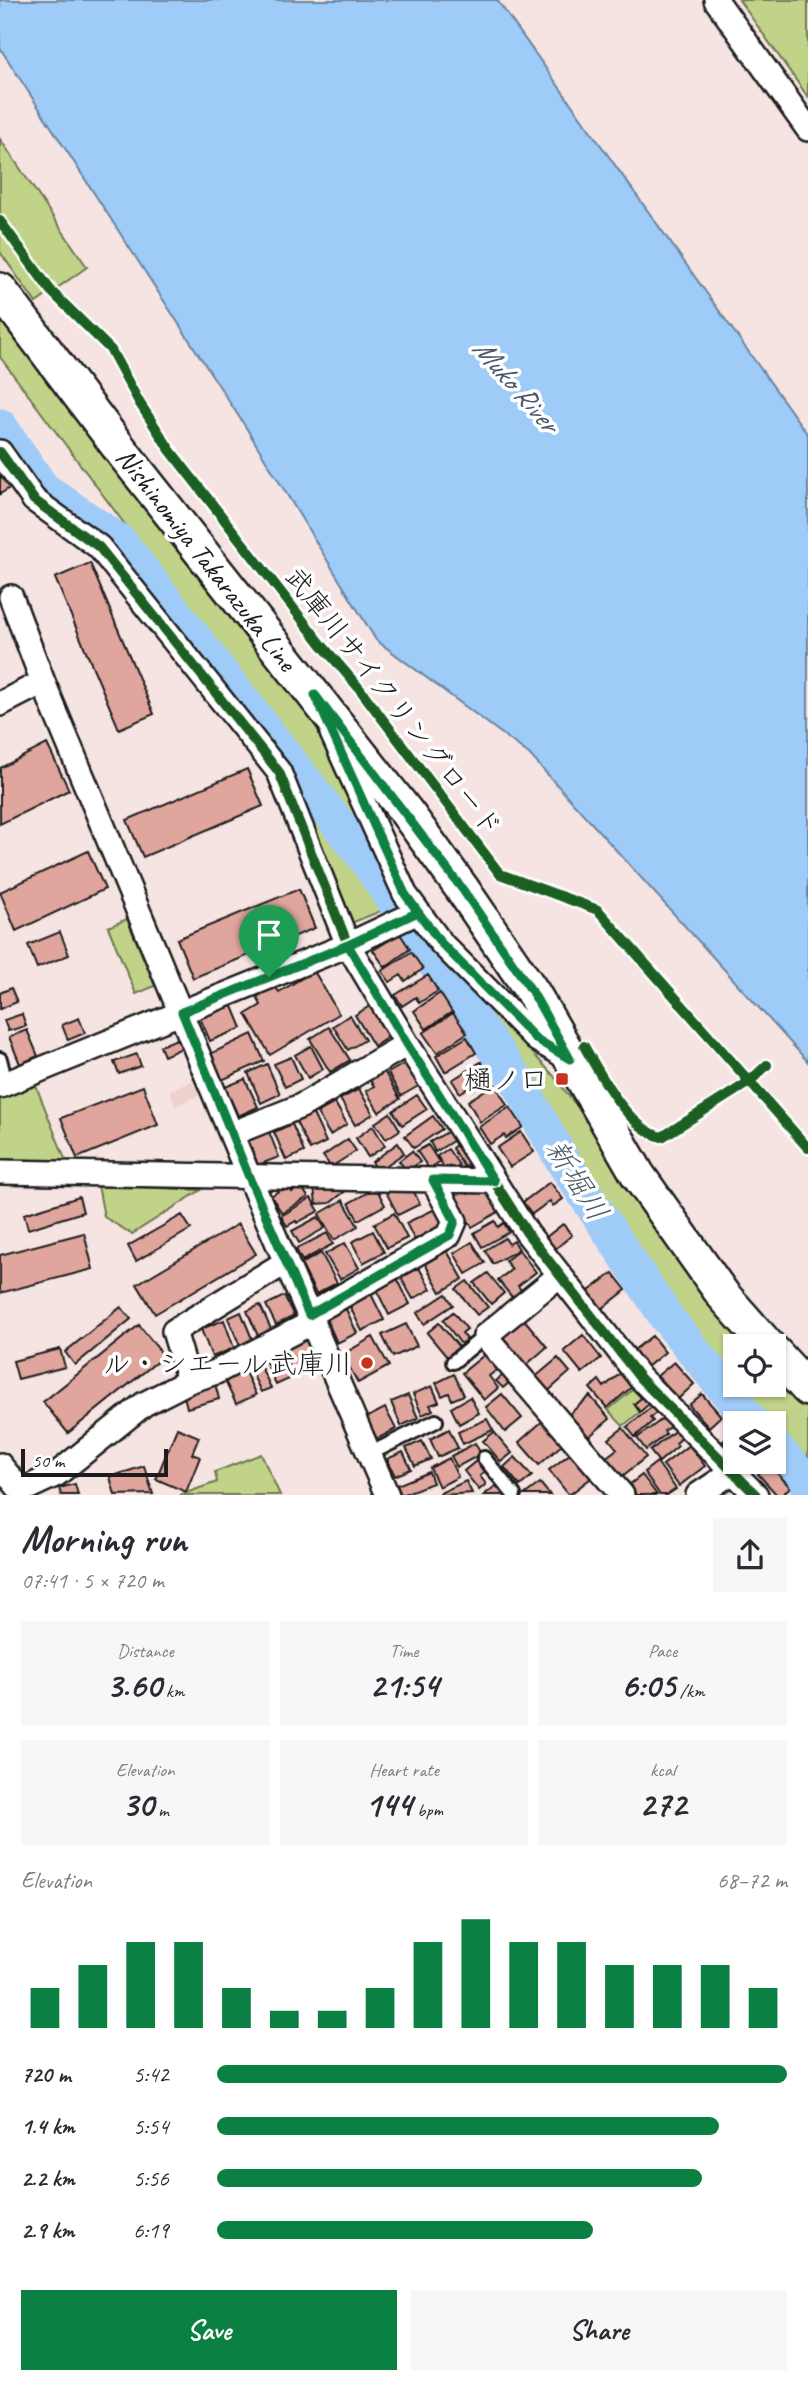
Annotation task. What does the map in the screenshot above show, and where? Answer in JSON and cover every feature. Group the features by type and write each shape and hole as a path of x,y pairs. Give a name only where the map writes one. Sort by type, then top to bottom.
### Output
{"main road":[{"name":"Nishinomiya Takarazuka Line","path":"0,290 122,453 315,695 463,890 533,993 638,1175 665,1216 723,1295 757,1334"},
{"path":"786,1365 808,1389"}],"street":[{"path":"716,0 808,129"},
{"path":"0,452 34,500 99,547 279,772 348,945 407,1044 527,1233 640,1378 723,1460"},
{"path":"11,597 43,682 249,1177 387,1495"},
{"path":"0,704 43,682"},
{"path":"315,695 405,894 441,943 536,1039 570,1059"},
{"path":"3,1085 348,945 418,912"},
{"path":"231,1134 301,1106 407,1044"},
{"path":"0,1171 494,1181"},
{"path":"0,1465 18,1487 27,1489 57,1474 144,1405 189,1381 216,1372 450,1235 455,1221 433,1180"},
{"path":"189,1381 174,1331 286,1262"},
{"path":"559,1276 485,1336 622,1495"},
{"path":"698,1495 730,1474"},
{"path":"737,1474 756,1495"}],"lane":[{"path":"0,1059 3,1085"},
{"path":"453,1362 485,1336"},
{"path":"369,1454 436,1421"},
{"path":"484,1458 514,1495"}],"shaded area":[{"path":"197,1079 203,1093 175,1106 170,1090"}],"green space":[{"path":"739,0 808,0 808,97"},
{"path":"0,139 87,267 36,303 0,252"},
{"path":"0,303 305,703 377,855 370,858 345,825 336,830 388,908 349,924 316,840 282,735 0,357"},
{"path":"127,919 155,986 136,994 108,927"},
{"path":"470,985 553,1075 750,1334 723,1334 723,1374 674,1309 461,992"},
{"path":"32,1083 36,1086 67,1164 4,1166 0,1154 0,1095"},
{"path":"98,1185 201,1190 132,1234 104,1217"},
{"path":"786,1376 808,1402 808,1466 786,1443 786,1411 755,1411 742,1397 786,1397"},
{"path":"636,1387 644,1396 634,1404 640,1412 623,1426 608,1410"},
{"path":"261,1454 280,1495 180,1495 217,1482 215,1472"}],"water":[{"name":"Muko River","path":"0,0 497,0 808,435 808,1062 529,754 376,640 245,426 0,48"}],"building":[{"path":"0,464 13,486 0,494"},
{"path":"90,563 154,714 119,729 55,578"},
{"path":"47,744 69,790 0,824 0,768"},
{"path":"247,769 263,806 143,857 127,820"},
{"path":"88,851 105,889 16,931 0,892"},
{"path":"299,889 315,928 193,978 177,939"},
{"path":"60,932 69,955 37,968 28,945"},
{"path":"400,934 410,949 385,967 373,950"},
{"path":"411,952 423,969 405,981 401,975 390,982 382,971"},
{"path":"314,971 339,1014 270,1055 246,1014 261,1005 257,997 275,986 279,992"},
{"path":"428,975 438,991 419,1003 416,997 402,1006 395,995"},
{"path":"11,988 17,1002 0,1009 0,993"},
{"path":"440,993 452,1012 426,1029 414,1011"},
{"path":"375,1003 393,1034 374,1046 355,1015"},
{"path":"232,1004 242,1028 210,1041 200,1018"},
{"path":"453,1013 467,1033 437,1053 423,1033"},
{"path":"22,1014 26,1026 8,1031 4,1020"},
{"path":"350,1015 365,1040 348,1050 333,1026"},
{"path":"79,1018 85,1033 68,1040 62,1025"},
{"path":"329,1027 350,1060 330,1072 310,1039"},
{"path":"27,1030 38,1056 20,1064 9,1037"},
{"path":"252,1034 264,1061 222,1080 210,1054"},
{"path":"467,1037 476,1053 445,1072 436,1056"},
{"path":"179,1038 182,1048 164,1056 160,1046"},
{"path":"311,1046 323,1069 308,1078 295,1055"},
{"path":"137,1054 141,1066 119,1074 114,1062"},
{"path":"291,1057 301,1079 285,1087 274,1064"},
{"path":"409,1061 422,1084 401,1096 388,1073"},
{"path":"481,1062 491,1079 473,1090 470,1087 460,1093 452,1080"},
{"path":"267,1064 280,1094 261,1103 248,1073"},
{"path":"384,1071 400,1099 379,1112 366,1091 374,1086 369,1079"},
{"path":"245,1079 258,1107 238,1116 225,1087"},
{"path":"495,1084 507,1105 480,1122 468,1101"},
{"path":"143,1086 158,1125 77,1158 61,1118"},
{"path":"359,1089 373,1114 355,1125 340,1099"},
{"path":"417,1095 427,1109 402,1125 393,1111"},
{"path":"335,1103 347,1124 330,1135 317,1113"},
{"path":"510,1107 523,1127 490,1144 479,1127"},
{"path":"390,1113 400,1130 386,1139 375,1123"},
{"path":"313,1114 326,1142 310,1150 296,1122"},
{"path":"433,1116 442,1129 414,1148 405,1136"},
{"path":"292,1124 304,1152 286,1160 274,1132"},
{"path":"373,1126 385,1146 368,1157 356,1138"},
{"path":"451,1130 456,1139 435,1152 430,1142"},
{"path":"269,1132 279,1157 258,1165 248,1140"},
{"path":"521,1132 534,1152 510,1167 497,1148"},
{"path":"348,1139 356,1151 331,1167 323,1156"},
{"path":"460,1142 472,1161 464,1167 452,1148"},
{"path":"398,1143 404,1153 378,1171 372,1162"},
{"path":"428,1145 439,1162 429,1169 417,1151"},
{"path":"448,1149 459,1165 452,1170 449,1166 445,1169 437,1156"},
{"path":"412,1151 420,1162 407,1171 399,1161"},
{"path":"550,1182 563,1199 553,1206 550,1201 532,1214 523,1202"},
{"path":"288,1185 292,1192 301,1186 308,1197 282,1213 271,1196"},
{"path":"314,1187 348,1189 330,1203 316,1204"},
{"path":"463,1187 468,1194 479,1188 487,1192 500,1211 472,1227 452,1194"},
{"path":"376,1188 385,1205 358,1220 349,1203"},
{"path":"394,1188 412,1188 420,1204 398,1215 386,1192"},
{"path":"79,1197 83,1212 28,1229 24,1214"},
{"path":"311,1198 319,1211 287,1226 281,1216"},
{"path":"343,1200 358,1226 334,1240 319,1214"},
{"path":"437,1208 445,1225 415,1241 406,1223"},
{"path":"394,1213 407,1238 387,1248 374,1224"},
{"path":"182,1215 191,1229 136,1261 128,1246"},
{"path":"318,1217 325,1228 299,1243 292,1231"},
{"path":"495,1221 498,1227 504,1223 509,1232 482,1247 474,1233"},
{"path":"238,1224 256,1254 155,1314 137,1284"},
{"path":"563,1224 572,1235 554,1250 545,1238"},
{"path":"373,1231 384,1252 363,1263 352,1242"},
{"path":"84,1233 93,1269 0,1293 0,1255"},
{"path":"327,1233 333,1244 302,1261 296,1249"},
{"path":"505,1238 509,1244 514,1241 519,1249 493,1264 485,1250"},
{"path":"472,1242 485,1263 466,1274 454,1253"},
{"path":"345,1243 359,1268 340,1279 325,1254"},
{"path":"519,1250 536,1272 518,1286 525,1295 516,1302 498,1280 512,1269 505,1261"},
{"path":"447,1251 463,1279 441,1292 425,1264"},
{"path":"321,1253 337,1283 316,1294 301,1264"},
{"path":"419,1268 431,1289 413,1299 401,1278"},
{"path":"488,1273 504,1293 491,1304 474,1283"},
{"path":"613,1273 626,1290 598,1312 585,1294"},
{"path":"397,1278 410,1304 389,1315 376,1289"},
{"path":"467,1281 488,1307 477,1315 456,1289"},
{"path":"370,1292 384,1320 362,1331 348,1303"},
{"path":"446,1294 453,1305 424,1324 417,1313"},
{"path":"284,1296 294,1316 276,1325 266,1305"},
{"path":"260,1305 271,1329 258,1336 247,1311"},
{"path":"121,1307 131,1319 75,1365 65,1352"},
{"path":"346,1309 357,1333 337,1343 326,1318"},
{"path":"241,1312 253,1341 240,1346 228,1318"},
{"path":"453,1312 467,1329 462,1333 467,1339 461,1344 443,1320"},
{"path":"523,1318 547,1347 525,1366 500,1337"},
{"path":"224,1320 234,1348 212,1357 201,1329"},
{"path":"439,1323 459,1347 447,1357 427,1333"},
{"path":"406,1324 417,1346 393,1357 382,1335"},
{"path":"139,1325 164,1356 68,1433 43,1402"},
{"path":"583,1335 601,1358 582,1373 564,1351"},
{"path":"652,1336 665,1352 647,1367 634,1350"},
{"path":"306,1337 318,1362 292,1374 281,1349"},
{"name":"ル・シエール武庫川","path":"373,1337 389,1366 358,1383 345,1359 349,1356 347,1352"},
{"path":"60,1349 65,1367 18,1379 13,1361"},
{"path":"489,1351 501,1367 489,1376 498,1388 484,1400 462,1373"},
{"path":"278,1354 289,1379 276,1385 265,1360"},
{"path":"558,1358 570,1372 546,1393 533,1379"},
{"path":"674,1362 694,1384 678,1399 657,1376"},
{"path":"259,1363 271,1388 261,1392 249,1367"},
{"path":"244,1370 256,1395 236,1404 224,1379"},
{"path":"622,1372 633,1386 607,1408 590,1388 599,1380 604,1387"},
{"path":"505,1373 511,1381 503,1388 496,1381"},
{"path":"454,1374 464,1395 452,1400 449,1393 442,1396 436,1383"},
{"path":"215,1383 219,1399 187,1408 183,1392"},
{"path":"432,1386 439,1402 430,1405 433,1410 422,1415 413,1394"},
{"path":"502,1394 522,1418 505,1432 486,1407"},
{"path":"702,1394 721,1416 709,1427 689,1405"},
{"path":"408,1395 418,1418 401,1426 391,1402"},
{"path":"645,1395 651,1402 640,1412 634,1404"},
{"path":"590,1396 610,1419 586,1439 567,1416"},
{"path":"470,1397 479,1413 459,1424 451,1408"},
{"path":"654,1405 658,1411 650,1418 653,1421 635,1437 627,1427"},
{"path":"385,1408 396,1429 377,1439 366,1418"},
{"path":"665,1417 672,1425 664,1431 666,1434 646,1450 637,1438"},
{"path":"487,1419 493,1430 463,1444 458,1432"},
{"path":"545,1419 565,1442 539,1465 519,1442"},
{"path":"177,1428 199,1437 192,1454 200,1457 186,1492 156,1479"},
{"path":"623,1428 646,1457 620,1478 604,1459 617,1449 609,1439"},
{"path":"449,1429 458,1448 438,1457 430,1439"},
{"path":"677,1429 683,1437 676,1443 678,1446 659,1462 650,1451"},
{"path":"494,1432 512,1453 501,1462 483,1441"},
{"path":"422,1441 431,1459 415,1466 406,1448"},
{"path":"475,1443 481,1454 457,1467 451,1456"},
{"path":"689,1445 705,1466 679,1486 663,1465"},
{"path":"575,1450 595,1475 569,1495 549,1470"},
{"path":"403,1452 411,1469 395,1476 387,1459"},
{"path":"515,1457 532,1476 520,1486 504,1467"},
{"path":"449,1458 458,1477 439,1487 430,1468"},
{"path":"476,1461 484,1472 480,1476 486,1484 479,1490 464,1471"},
{"path":"657,1462 676,1489 667,1495 660,1495 644,1472"},
{"path":"144,1466 153,1494 115,1495 110,1477"},
{"path":"429,1472 433,1483 401,1495 397,1485"},
{"path":"758,1474 778,1474 790,1487 782,1495 777,1495"},
{"path":"642,1475 657,1495 636,1495 629,1485"},
{"path":"466,1481 472,1493 441,1495 440,1493"},
{"path":"540,1483 550,1495 524,1495"},
{"path":"75,1484 78,1495 61,1495 59,1488"},
{"path":"497,1485 505,1495 484,1495"}],"waterway":[{"name":"新堀川","path":"0,426 43,489 120,542 367,861 392,899"},
{"name":"新堀川","path":"413,930 520,1085 562,1160 667,1318 742,1411"},
{"name":"新堀川","path":"786,1459 808,1484"}],"cycle path":[{"name":"武庫川サイクリングロード","path":"0,221 51,291 111,350 139,402 170,450 322,645 359,688 500,874 598,910 808,1148"},
{"path":"0,452 34,500 99,547 279,772 348,945 407,1044 527,1233 640,1378 756,1495"},
{"path":"584,1046 627,1113 638,1124 662,1137 749,1082 767,1065"}],"place":[{"name":"樋ノ口","path":"562,1079"},
{"name":"ル・シエール武庫川","path":"367,1363"}],"route":[{"path":"269,977 182,1012 309,1315 450,1235 455,1221 433,1180 494,1181 348,945 418,912 441,943 536,1039 570,1059 533,993 463,890 315,695 405,894 418,912 348,945 269,977"}]}
